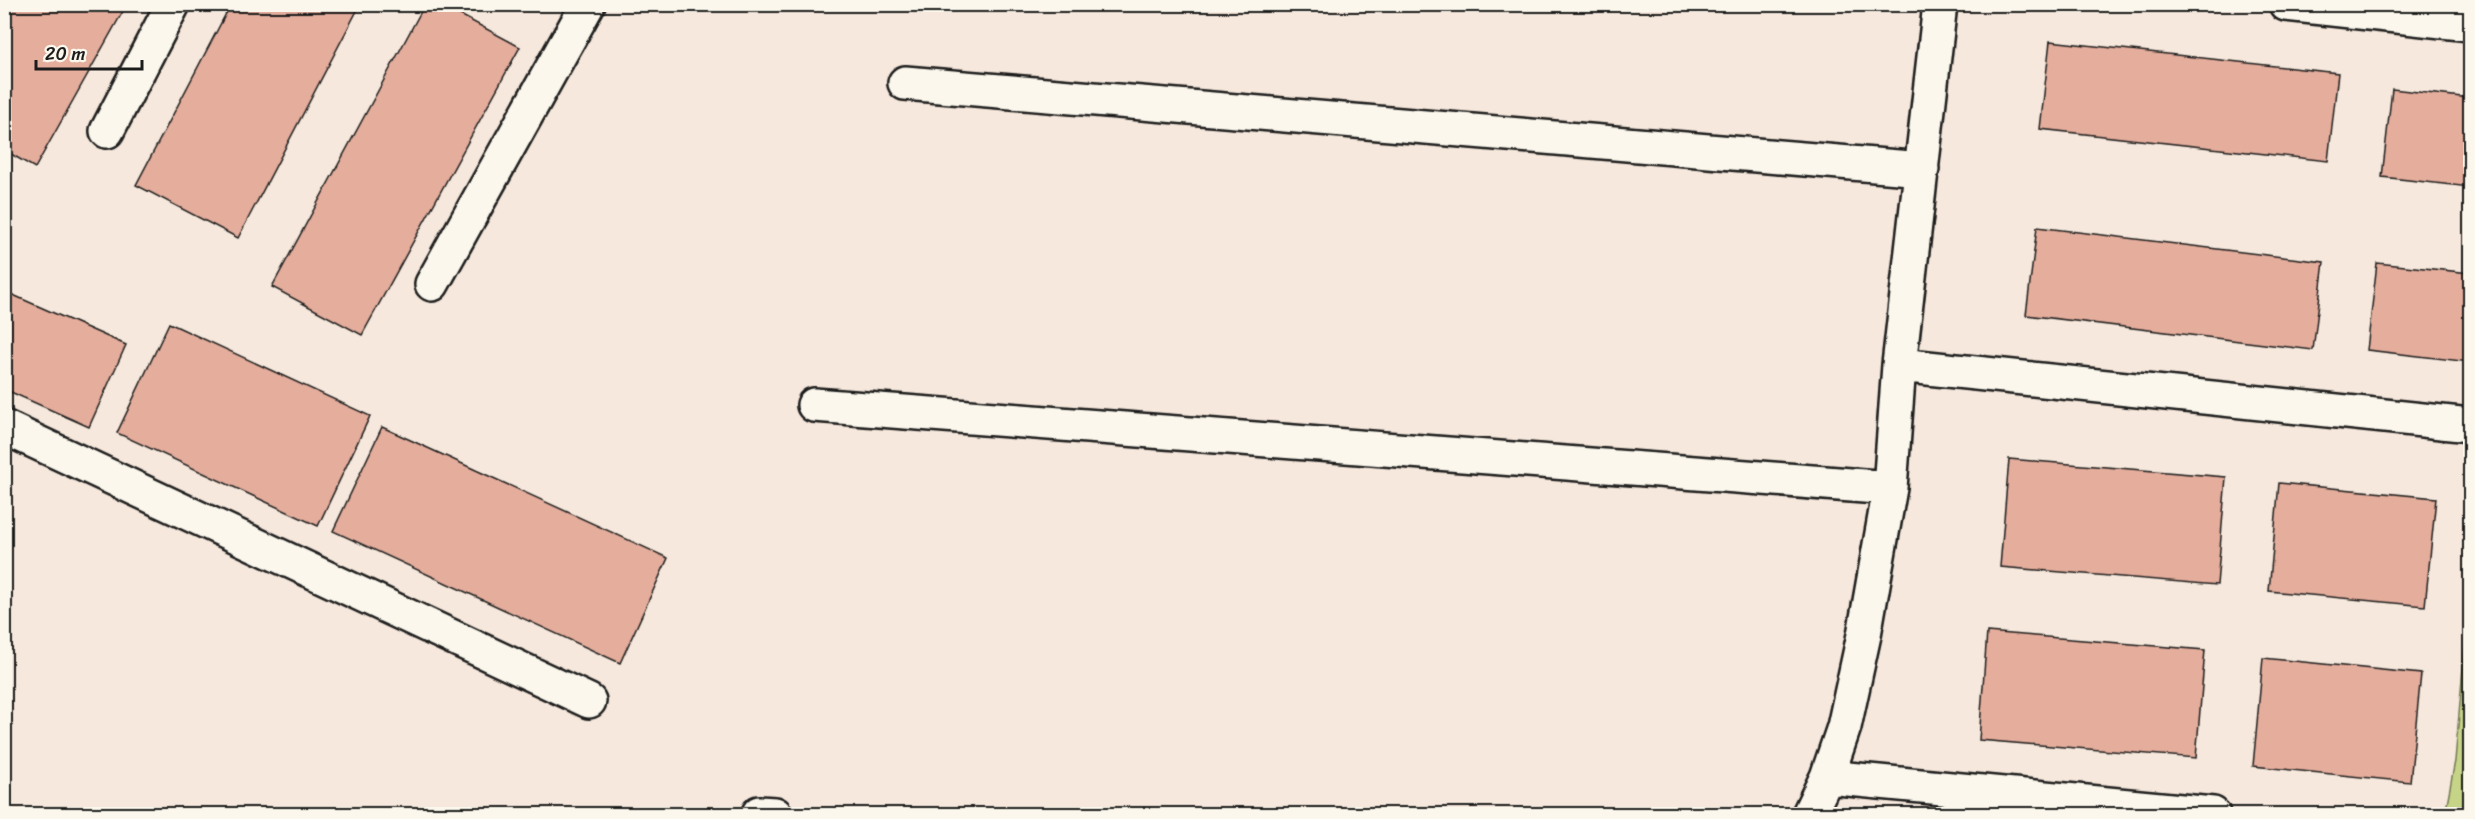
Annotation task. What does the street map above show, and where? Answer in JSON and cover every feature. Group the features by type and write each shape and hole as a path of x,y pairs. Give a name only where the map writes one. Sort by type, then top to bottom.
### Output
{"street":[{"path":"107,131 173,4"},
{"path":"432,284 588,4"},
{"path":"1809,814 1827,777 1844,727 1864,635 1890,488 1899,365 1940,4"},
{"path":"2286,4 2470,24"},
{"path":"905,83 1922,169"},
{"path":"1899,365 2470,425"},
{"path":"814,405 1890,488"},
{"path":"4,427 590,701"},
{"path":"1827,777 2213,814"}],"green space":[{"path":"2470,586 2470,814 2445,814 2455,761"}],"building":[{"path":"8,4 127,4 35,168 4,150 4,11"},
{"path":"231,4 360,5 238,238 136,185"},
{"path":"425,4 440,4 520,47 362,335 272,287"},
{"path":"2050,41 2338,73 2328,161 2040,129"},
{"path":"2392,89 2470,98 2470,187 2382,177"},
{"path":"2037,227 2324,262 2313,350 2026,315"},
{"path":"2377,263 2470,273 2470,362 2367,350"},
{"path":"4,291 126,345 89,427 4,389"},
{"path":"169,323 370,416 318,526 117,433"},
{"path":"382,427 668,558 620,663 333,531"},
{"path":"2009,459 2226,477 2217,585 2000,567"},
{"path":"2279,483 2436,498 2425,606 2269,591"},
{"path":"1987,632 2205,650 2196,758 1979,740"},
{"path":"2263,658 2421,674 2410,782 2253,766"}]}
